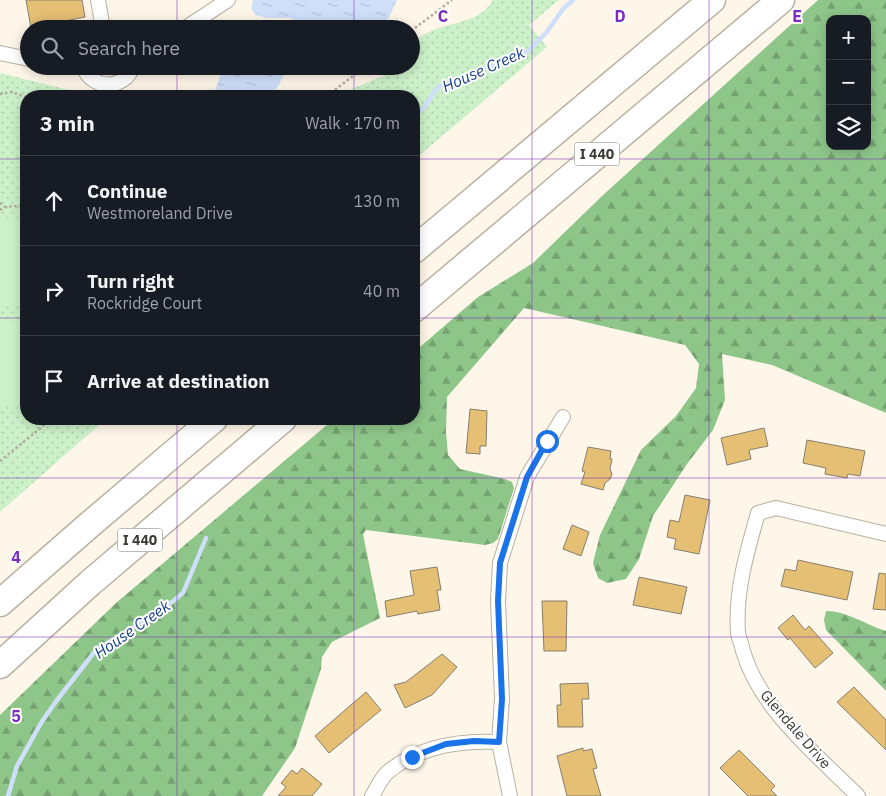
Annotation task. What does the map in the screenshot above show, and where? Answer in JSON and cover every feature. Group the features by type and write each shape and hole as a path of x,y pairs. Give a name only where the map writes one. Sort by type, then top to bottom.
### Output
{"highway":[{"name":"I 440","path":"420,245 712,0"},
{"name":"I 440","path":"420,304 781,0"},
{"name":"I 440","path":"0,603 207,425"},
{"name":"I 440","path":"0,665 90,583 276,425"}],"street":[{"path":"98,0 101,20"},
{"path":"198,20 228,0"},
{"path":"0,53 20,57"},
{"path":"88,75 100,84 111,86 120,83 129,75"},
{"path":"510,796 499,742 502,699 498,601 500,563 527,477 563,417"},
{"name":"Glendale Drive","path":"858,796 798,736 765,699 747,665 738,634 738,604 742,566 758,513 776,508 886,534"},
{"path":"372,796 388,771 412,757 446,744 474,741 499,742"}],"path":[{"path":"420,24 452,0"},
{"path":"335,90 354,75"},
{"path":"0,94 12,92 20,95"},
{"path":"0,203 5,207"},
{"path":"0,210 5,207 20,206"},
{"path":"0,461 44,425"}],"green space":[{"path":"493,0 559,0 529,25 547,47 420,155 420,90 349,90 385,75 420,75 420,38 435,29 472,18 488,8"},
{"path":"818,0 886,0 886,413 772,365 722,354 725,400 713,430 687,464 653,516 639,559 626,579 607,583 598,578 593,563 600,535 641,450 676,416 696,388 699,364 685,345 524,308 447,397 446,432 448,455 460,469 512,482 514,488 498,539 493,543 485,545 366,530 363,534 380,618 332,642 322,657 321,669 295,748 262,796 0,796 0,715 116,603 327,425 420,425 420,347 478,297 533,263 602,196"},
{"path":"0,73 69,90 20,90 20,425 99,425 0,512"},
{"path":"3,218 20,219 20,306 0,304 0,220"},
{"path":"0,321 20,323 20,408 0,406"},
{"path":"826,611 841,613 886,631 886,691 826,630 824,620"}],"water":[{"path":"253,0 397,0 387,20 295,20 289,18 267,18 256,15 252,10"},
{"path":"221,75 284,75 274,90 215,90"}],"building":[{"path":"26,0 82,0 85,17 70,20 30,20"},
{"path":"470,409 487,411 486,446 480,446 480,454 466,453"},
{"path":"764,428 768,446 749,450 751,459 727,465 721,438"},
{"path":"807,440 865,451 860,476 848,474 847,478 825,474 826,468 803,463"},
{"path":"588,447 611,451 610,469 612,474 605,483 603,490 581,484 585,472 582,471"},
{"path":"685,495 710,500 699,554 674,549 676,539 667,537 670,520 679,522"},
{"path":"572,525 589,532 581,556 563,549"},
{"path":"798,560 853,572 847,600 781,586 785,569 796,571"},
{"path":"437,567 441,590 437,590 440,610 418,614 417,611 387,617 385,601 414,595 410,571"},
{"path":"879,573 886,574 886,610 873,609"},
{"path":"639,577 687,587 681,614 633,605"},
{"path":"542,601 567,601 566,651 544,651"},
{"path":"793,615 805,630 809,626 833,653 815,668 790,638 788,640 778,628"},
{"path":"442,654 457,667 432,695 405,708 394,685 406,682"},
{"path":"588,683 589,699 582,699 583,727 558,727 557,705 561,705 560,684"},
{"path":"854,687 886,720 886,750 837,702"},
{"path":"366,692 381,710 329,753 315,736"},
{"path":"583,748 583,751 592,749 597,768 593,769 601,796 567,796 557,756"},
{"path":"739,750 775,786 771,790 777,796 748,796 720,768"},
{"path":"302,768 322,784 312,796 278,796 286,787 281,783 292,770 297,774"}],"waterway":[{"name":"House Creek","path":"420,111 438,87 528,51 546,33 563,9 573,0"},
{"name":"House Creek","path":"8,796 17,766 41,723 57,700 96,650 162,610 183,593 206,538"}],"route":[{"path":"412,757 446,744 474,741 499,742 502,699 498,601 500,563 527,477 547,441"}]}
